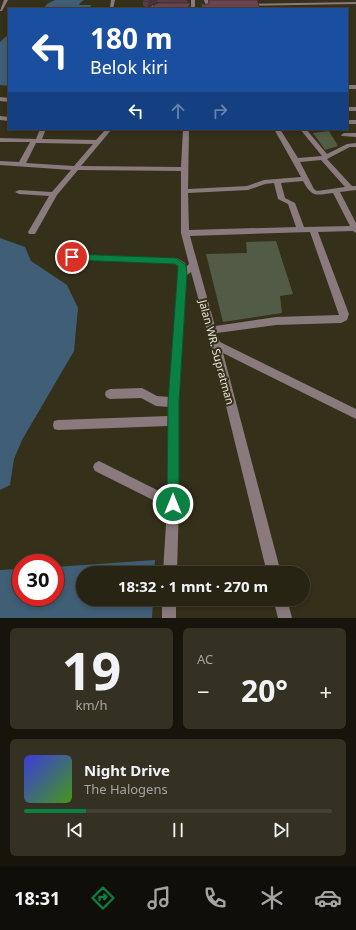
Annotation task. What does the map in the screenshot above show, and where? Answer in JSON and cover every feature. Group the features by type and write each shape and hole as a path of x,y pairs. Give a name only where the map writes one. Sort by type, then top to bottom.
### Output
{"street":[{"path":"1,10 6,0"},
{"path":"112,8 113,0"},
{"path":"187,6 193,8 192,0"},
{"path":"238,5 356,4"},
{"path":"206,5 223,5"},
{"path":"152,8 154,6 168,6"},
{"path":"21,164 42,130"},
{"path":"32,232 54,194 108,130"},
{"name":"Jalan WR. Supratman","path":"186,130 184,169 185,233 216,345 272,566"},
{"path":"278,130 296,160 311,190 316,193 353,188"},
{"path":"304,130 325,157 353,188"},
{"path":"344,135 356,135"},
{"path":"0,140 97,142"},
{"path":"296,160 325,157 346,147 356,145"},
{"path":"0,163 77,168 184,169"},
{"path":"184,192 248,188 262,182 305,179"},
{"path":"277,180 282,199 291,203 301,230"},
{"path":"185,233 356,228 336,191"},
{"path":"19,192 54,194"},
{"path":"211,330 276,321 340,319 344,317 313,230"},
{"path":"72,257 176,261 181,264 183,274 174,402 173,504 170,566"},
{"path":"183,274 194,266"},
{"path":"216,345 356,414"},
{"path":"110,394 142,393 156,401 174,402"},
{"path":"58,425 174,421"},
{"path":"99,467 173,504"},
{"path":"169,606 169,618"},
{"path":"282,606 285,618"}],"green space":[{"path":"329,131 338,146 325,150 313,133"},
{"path":"276,241 293,294 280,296 282,313 223,322 206,254 247,253 246,242"}],"water":[{"path":"55,0 84,0 79,5 91,5 90,7 77,8 44,8 47,4"},
{"path":"8,35 8,86 0,85 0,42"},
{"path":"0,238 25,247 31,261 67,285 78,308 74,351 22,440 14,459 10,485 0,490"},
{"path":"155,560 155,566 76,566 76,606 153,606 152,618 0,618 0,570 12,569 12,606 64,606 64,566"}],"building":[{"path":"209,0 257,0 260,8 202,8 201,4 209,4"},
{"path":"158,3 189,3 190,7 152,8 154,5"}],"route":[{"path":"72,257 176,261 180,262 182,265 183,274 174,402 173,504"}]}
